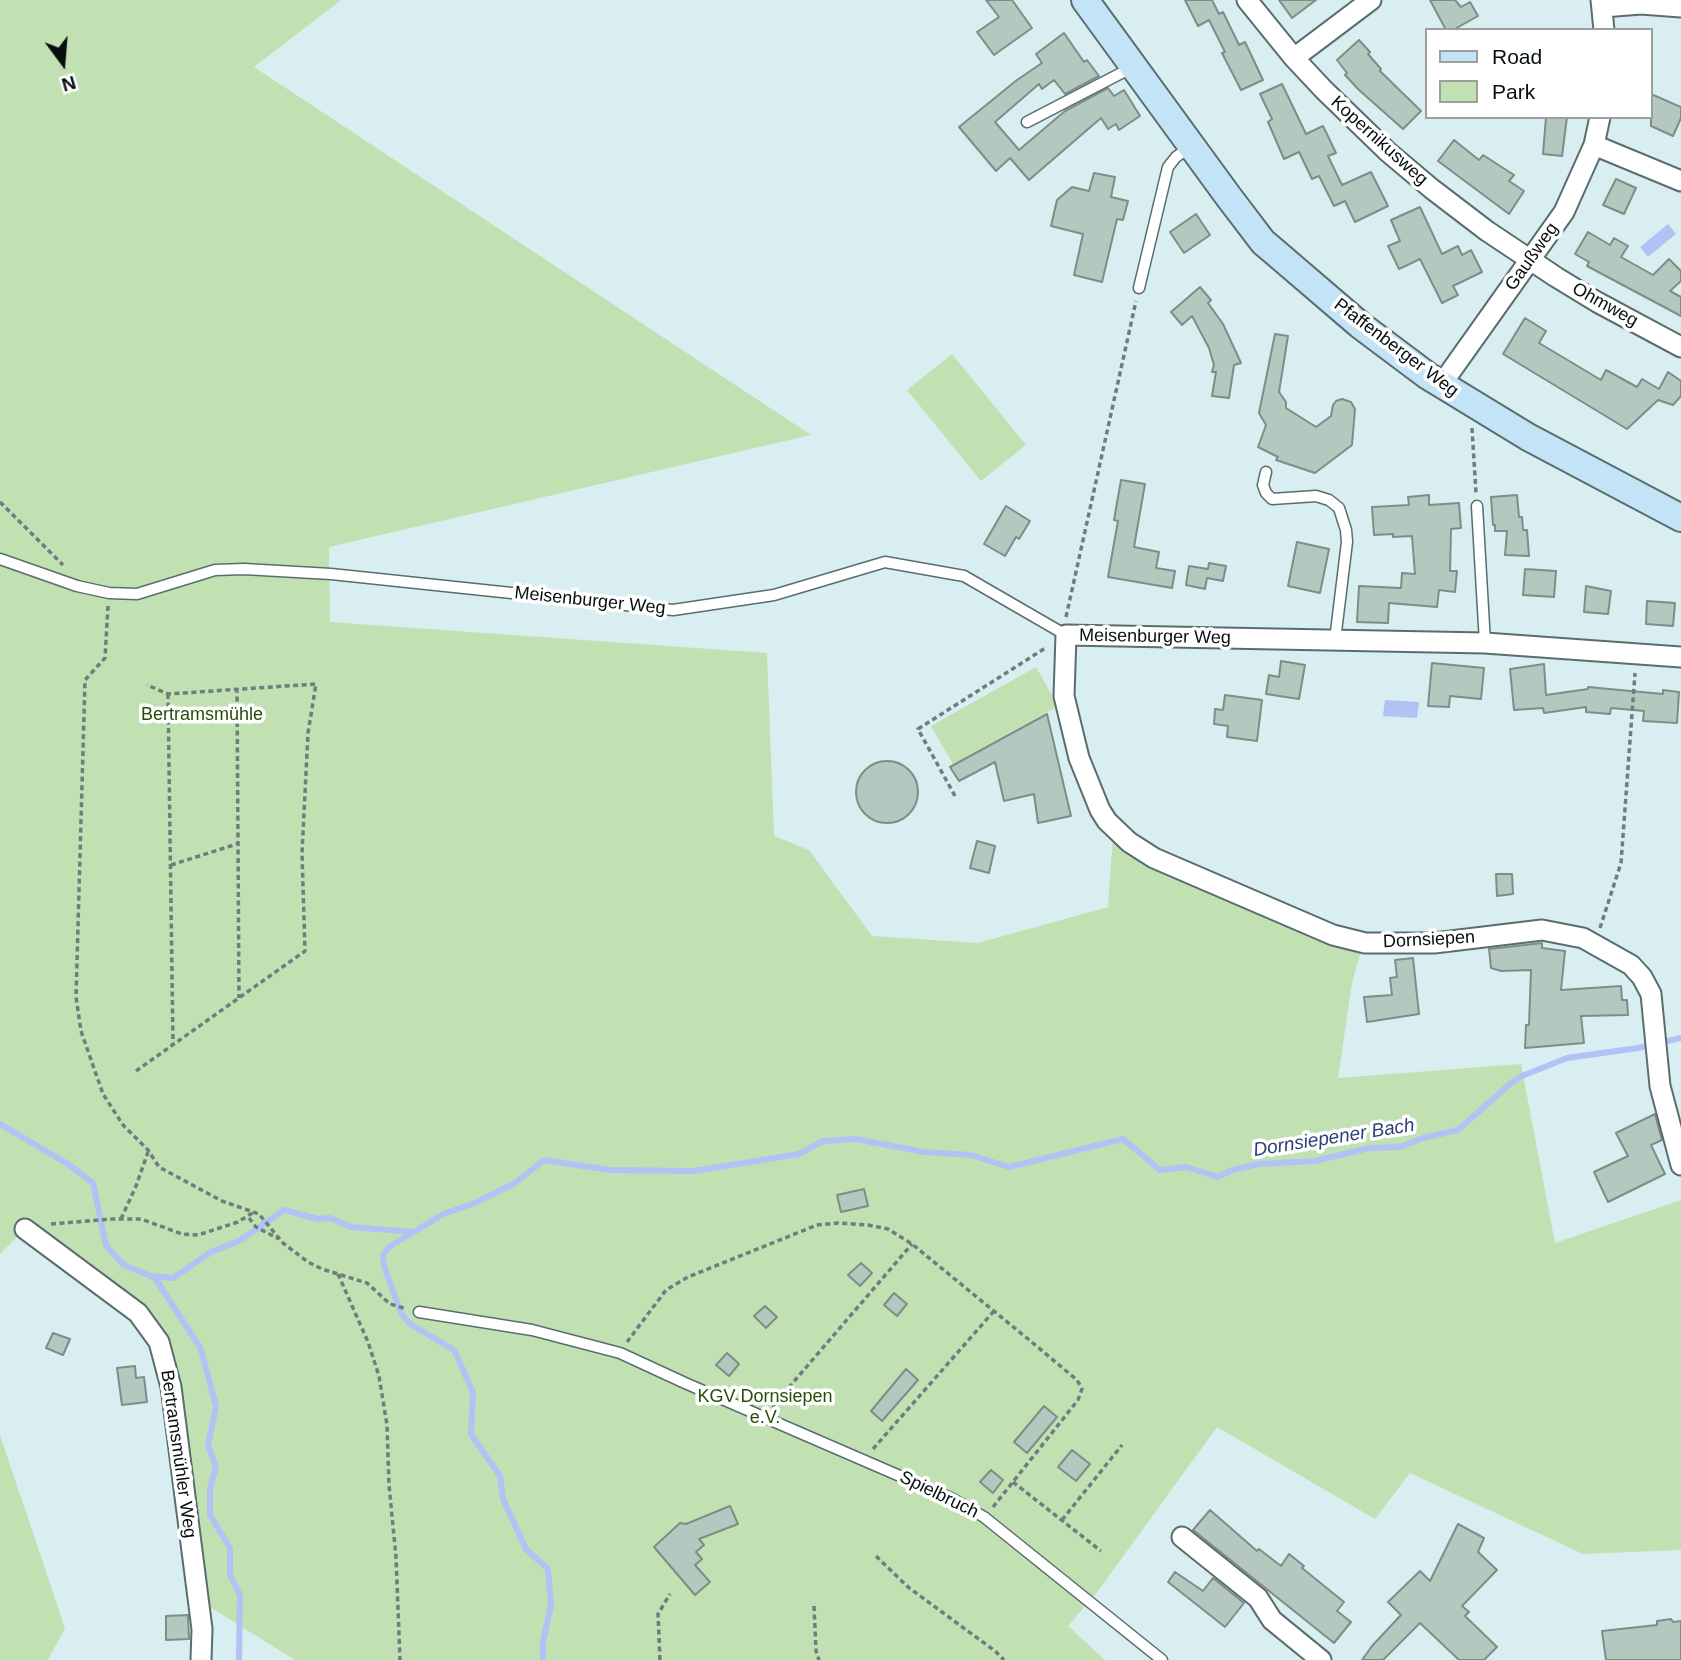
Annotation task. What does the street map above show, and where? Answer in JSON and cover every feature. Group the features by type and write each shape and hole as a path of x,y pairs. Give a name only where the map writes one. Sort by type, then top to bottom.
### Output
{"main road":[{"name":"Pfaffenberger Weg","path":"1085,0 1262,242 1360,325 1441,385 1528,437 1681,518"}],"street":[{"name":"Kopernikusweg","path":"1247,0 1294,58 1388,152 1432,189 1531,260"},
{"path":"1294,58 1371,0"},
{"path":"1604,28 1602,4 1681,7"},
{"name":"Gaußweg","path":"1441,385 1564,212 1594,145 1600,119"},
{"path":"1594,145 1681,181"},
{"name":"Ohmweg","path":"1531,260 1597,302 1681,347"},
{"name":"Meisenburger Weg","path":"1066,635 1485,643 1681,657"},
{"name":"Dornsiepen","path":"1066,635 1064,696 1070,729 1088,783 1107,821 1129,842 1154,858 1333,935 1365,943 1434,943 1542,930 1576,936 1595,943 1631,965 1651,994 1655,1044 1667,1118 1681,1165"},
{"name":"Bertramsmühler Weg","path":"25,1229 138,1313 159,1342 171,1387 202,1629 201,1660"},
{"path":"1182,1537 1258,1598 1272,1620 1312,1657"}],"lane":[{"path":"1027,122 1134,67"},
{"path":"1139,288 1168,167 1192,145"},
{"path":"1266,472 1264,485 1266,493 1272,499 1316,496 1329,500 1339,508 1347,542 1335,640"},
{"path":"1477,506 1485,643"},
{"name":"Meisenburger Weg","path":"0,559 77,586 109,593 137,594 215,570 244,569 331,574 673,610 774,595 885,562 964,576 1066,635"},
{"name":"Spielbruch","path":"419,1312 532,1330 620,1353 685,1384 953,1499 984,1517 1162,1660"}],"path":[{"path":"955,796 918,729 1066,635 1066,612 1139,288"},
{"path":"1471,403 1477,506"},
{"path":"0,502 58,560 77,586"},
{"path":"109,593 105,657 85,680 76,1005 84,1040 103,1094 123,1125 148,1150 159,1167 222,1201 260,1214 281,1240 308,1262 367,1283 390,1304"},
{"path":"1595,943 1622,863 1636,653"},
{"path":"135,1071 305,951 303,840 308,733 316,684 168,694 147,685"},
{"path":"237,688 239,998"},
{"path":"168,694 173,1044"},
{"path":"171,865 237,844"},
{"path":"121,1219 148,1150"},
{"path":"25,1229 86,1220 141,1219 182,1234 198,1235 214,1231 254,1212"},
{"path":"248,1217 256,1227 281,1240"},
{"path":"620,1353 656,1302 666,1290 679,1281 809,1227 838,1223 888,1229 912,1244 994,1311 1077,1380 1082,1389 1078,1400 984,1517"},
{"path":"764,1416 912,1244"},
{"path":"338,1274 369,1342 379,1376 385,1413 397,1557 400,1660"},
{"path":"864,1460 994,1311"},
{"path":"1062,1520 1122,1445"},
{"path":"1013,1482 1101,1551"},
{"path":"876,1556 908,1587 1004,1660"},
{"path":"660,1660 658,1614 670,1594"},
{"path":"814,1606 816,1651 819,1660"}],"green space":[{"path":"0,0 341,0 254,67 811,435 329,547 330,622 767,653 774,836 809,850 872,936 978,943 1108,907 1113,836 1151,867 1361,951 1352,983 1338,1078 1521,1064 1555,1243 1681,1200 1681,1550 1583,1554 1410,1473 1375,1519 1217,1427 1098,1591 1068,1626 1105,1660 295,1660 205,1604 164,1333 20,1234 0,1254"},
{"path":"952,354 1026,445 981,481 907,390"},
{"path":"1036,667 1058,706 953,764 931,726"},
{"path":"0,1435 65,1628 48,1660 0,1660"}],"water":[{"path":"1668,224 1676,234 1648,257 1640,247"},
{"path":"1385,700 1419,702 1417,718 1383,716"}],"building":[{"path":"986,0 1012,0 1032,28 994,55 977,32 999,17"},
{"path":"1185,0 1212,0 1219,14 1223,12 1239,45 1245,42 1263,80 1241,90 1209,20 1198,26"},
{"path":"1279,0 1316,0 1292,18"},
{"path":"1430,0 1455,0 1461,7 1470,2 1478,16 1457,28 1445,28"},
{"path":"1064,33 1084,62 1087,60 1099,76 1065,94 1054,80 1042,89 1039,84 995,122 1019,150 1065,111 1108,88 1114,96 1124,90 1140,116 1119,130 1116,124 1108,129 1101,118 1029,180 1010,158 996,171 959,127 1042,63 1036,54"},
{"path":"1359,40 1370,52 1368,54 1380,71 1421,111 1403,129 1359,90 1345,75 1347,73 1337,60"},
{"path":"1282,84 1306,134 1323,126 1336,153 1328,156 1342,185 1371,172 1388,206 1355,222 1345,201 1334,206 1319,176 1312,179 1299,152 1284,159 1268,122 1272,119 1260,94"},
{"path":"1653,95 1681,107 1681,118 1673,136 1651,126"},
{"path":"1546,119 1567,119 1562,156 1543,154"},
{"path":"1454,140 1479,160 1483,155 1514,175 1509,181 1524,191 1509,214 1438,161"},
{"path":"1094,173 1115,177 1111,197 1128,201 1123,220 1117,219 1102,282 1074,275 1083,234 1051,226 1057,200 1072,187 1089,191"},
{"path":"1616,179 1636,188 1624,214 1603,205"},
{"path":"1420,207 1442,254 1458,246 1462,255 1471,250 1482,272 1453,286 1458,295 1442,303 1420,259 1399,269 1388,246 1400,241 1391,220"},
{"path":"1196,214 1210,235 1184,253 1170,232"},
{"path":"1588,232 1610,245 1614,238 1628,246 1621,257 1653,275 1669,259 1681,271 1681,281 1670,291 1681,297 1681,316 1587,266 1589,262 1575,254"},
{"path":"1200,287 1211,300 1208,303 1223,324 1241,363 1234,365 1229,398 1212,396 1216,372 1212,372 1214,365 1209,348 1192,316 1182,325 1171,312"},
{"path":"1525,318 1546,331 1539,343 1601,380 1606,370 1637,387 1642,379 1659,389 1668,372 1681,381 1681,396 1673,405 1658,400 1627,429 1503,354"},
{"path":"1275,334 1288,336 1279,392 1286,402 1286,408 1316,427 1331,416 1336,401 1342,399 1351,402 1355,409 1352,445 1315,473 1276,460 1278,457 1258,447 1266,425 1259,413"},
{"path":"1121,480 1145,484 1134,547 1159,552 1156,568 1175,571 1172,588 1108,577 1118,521 1114,520"},
{"path":"1429,495 1429,505 1459,503 1461,528 1451,529 1450,571 1457,571 1455,592 1439,590 1437,607 1389,603 1388,623 1357,622 1359,586 1401,588 1402,573 1415,574 1412,536 1374,535 1372,507 1409,505 1408,497"},
{"path":"1517,495 1519,517 1522,517 1523,530 1527,530 1529,556 1505,555 1507,531 1495,531 1493,525 1491,497"},
{"path":"1006,506 1030,521 1005,556 984,544"},
{"path":"1297,542 1329,549 1320,593 1288,586"},
{"path":"1209,563 1226,566 1223,581 1207,578 1205,589 1186,585 1189,566 1208,569"},
{"path":"1525,569 1556,571 1554,597 1523,595"},
{"path":"1586,586 1611,591 1608,614 1584,612"},
{"path":"1647,601 1675,603 1673,626 1646,624"},
{"path":"1281,661 1305,665 1299,699 1266,694 1269,675 1279,677"},
{"path":"1432,663 1484,668 1481,699 1450,696 1449,707 1428,706"},
{"path":"1544,664 1546,695 1588,687 1663,694 1663,690 1679,692 1677,723 1643,721 1644,711 1611,708 1610,714 1586,712 1586,707 1544,713 1543,708 1514,710 1510,669"},
{"path":"1225,695 1262,700 1257,741 1227,737 1228,726 1214,724 1215,709 1223,710"},
{"path":"1047,714 1071,816 1038,823 1034,794 1004,801 995,762 959,781 950,767"},
{"path":"887,761 899,763 909,770 916,780 916,804 909,814 899,821 887,823 875,821 865,814 858,804 856,792 858,780 865,770 875,763"},
{"path":"977,841 995,846 989,873 970,868"},
{"path":"1496,874 1512,874 1513,894 1497,896"},
{"path":"1542,943 1542,948 1565,951 1561,990 1621,986 1622,1000 1627,1000 1628,1015 1581,1016 1584,1043 1525,1048 1526,1025 1529,1025 1531,970 1501,971 1491,968 1489,949"},
{"path":"1413,958 1419,1014 1367,1022 1364,997 1392,995 1390,978 1397,977 1395,960"},
{"path":"1655,1114 1662,1140 1651,1145 1665,1174 1608,1202 1594,1172 1628,1156 1616,1133"},
{"path":"864,1189 868,1206 841,1212 837,1195"},
{"path":"861,1263 872,1273 860,1286 848,1275"},
{"path":"894,1293 907,1304 897,1316 884,1305"},
{"path":"765,1306 777,1317 766,1328 754,1316"},
{"path":"53,1333 70,1339 63,1355 46,1348"},
{"path":"727,1353 739,1364 729,1376 716,1365"},
{"path":"135,1366 136,1378 144,1377 147,1402 122,1405 117,1368"},
{"path":"906,1369 918,1380 882,1421 871,1411"},
{"path":"1044,1406 1057,1417 1027,1453 1014,1442"},
{"path":"1072,1450 1090,1464 1076,1481 1058,1467"},
{"path":"991,1470 1003,1480 993,1493 980,1482"},
{"path":"730,1506 738,1524 699,1539 704,1545 696,1552 702,1559 695,1565 710,1582 695,1595 654,1547 680,1523 686,1524"},
{"path":"1210,1510 1257,1551 1259,1549 1281,1566 1289,1554 1344,1602 1337,1611 1351,1622 1334,1643 1193,1530"},
{"path":"1458,1524 1484,1538 1478,1552 1497,1570 1462,1606 1469,1612 1465,1616 1497,1647 1484,1660 1459,1660 1420,1623 1383,1660 1362,1660 1401,1615 1388,1602 1420,1571 1430,1581"},
{"path":"1175,1572 1203,1591 1213,1578 1244,1603 1225,1627 1168,1582"},
{"path":"188,1615 189,1639 166,1640 166,1616"},
{"path":"1671,1619 1673,1622 1681,1621 1681,1660 1606,1660 1602,1631 1657,1625 1657,1621"}],"waterway":[{"name":"Dornsiepener Bach","path":"151,1276 173,1278 211,1252 239,1241 284,1210 318,1219 330,1218 351,1227 414,1232 443,1214 475,1203 515,1183 544,1160 610,1170 694,1171 799,1154 823,1141 856,1139 924,1152 971,1155 1009,1167 1123,1139 1160,1170 1186,1167 1218,1177 1232,1170 1259,1164 1315,1161 1369,1148 1400,1147 1423,1138 1458,1130 1522,1076 1567,1058 1638,1048 1681,1038"},
{"path":"0,1124 68,1164 93,1183 106,1246 124,1265 155,1278 201,1349 216,1406 208,1446 216,1466 210,1489 210,1515 230,1548 230,1575 240,1595 239,1660"},
{"path":"414,1232 390,1246 383,1255 384,1266 401,1313 410,1324 454,1350 473,1392 471,1434 500,1476 503,1499 526,1549 548,1569 551,1605 543,1642 543,1660"}],"park label":[{"name":"Bertramsmühle","path":"202,715"},
{"name":"KGV Dornsiepen e.V.","path":"765,1407"}]}
